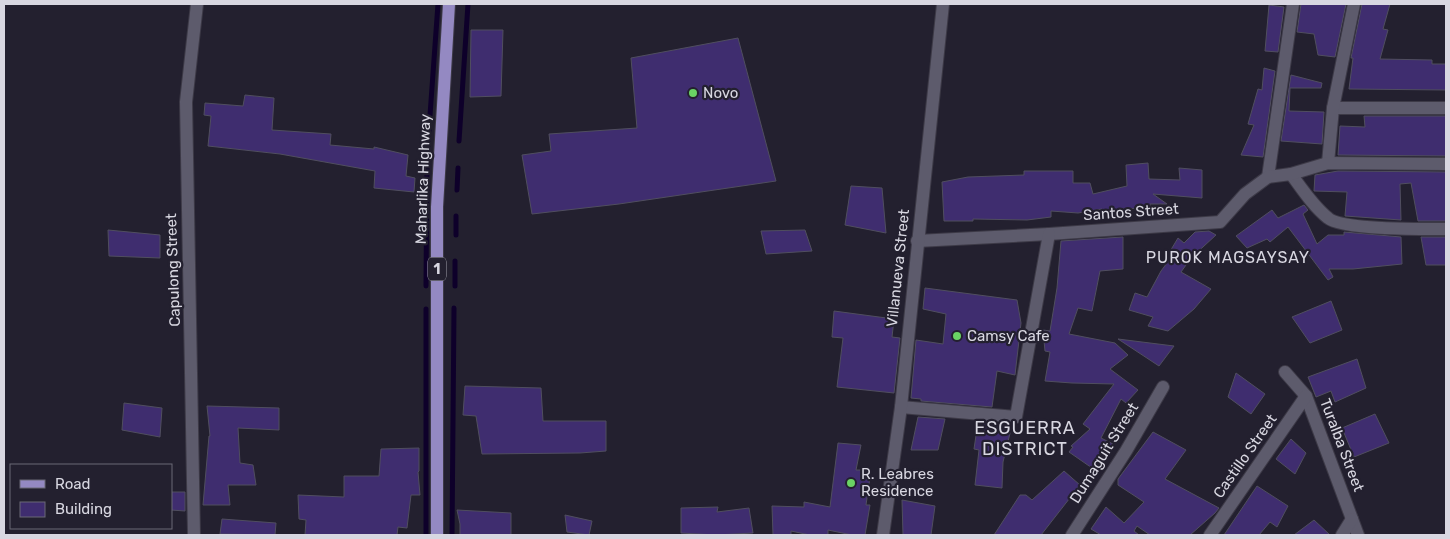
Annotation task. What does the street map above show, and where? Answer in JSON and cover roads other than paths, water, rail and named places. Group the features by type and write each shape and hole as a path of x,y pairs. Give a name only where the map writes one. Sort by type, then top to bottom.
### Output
{"main road":[{"name":"Maharlika Highway","path":"437,535 437,207 449,4"}],"street":[{"name":"Capulong Street","path":"194,535 186,102 197,4"},
{"name":"Villanueva Street","path":"883,535 901,407 943,4"},
{"path":"1268,177 1293,4"},
{"path":"1328,163 1333,108 1354,4"},
{"path":"1333,108 1446,108"},
{"name":"Santos Street","path":"917,241 1220,222 1245,194 1268,177 1291,174 1328,163 1446,164"},
{"path":"1291,174 1309,199 1330,220 1367,227 1446,229"},
{"path":"901,407 1016,417 1049,234"},
{"name":"Turalba Street","path":"1285,372 1306,396 1358,535"},
{"name":"Dumaguit Street","path":"1072,535 1126,451 1163,387"},
{"name":"Castillo Street","path":"1210,535 1306,396"},
{"path":"1342,535 1352,519"}],"waterway":[{"path":"426,286 427,157 438,4"},
{"path":"459,141 468,4"},
{"path":"457,190 458,168"},
{"path":"456,216 456,235"},
{"path":"455,261 455,286"},
{"path":"452,535 454,308"},
{"path":"426,309 426,535"}],"place":[{"name":"Novo","path":"693,93"},
{"name":"Camsy Cafe","path":"957,336"},
{"name":"R. Leabres Residence","path":"851,483"}],"district":[{"name":"PUROK MAGSAYSAY","path":"1228,257"},
{"name":"ESGUERRA DISTRICT","path":"1025,438"}]}
